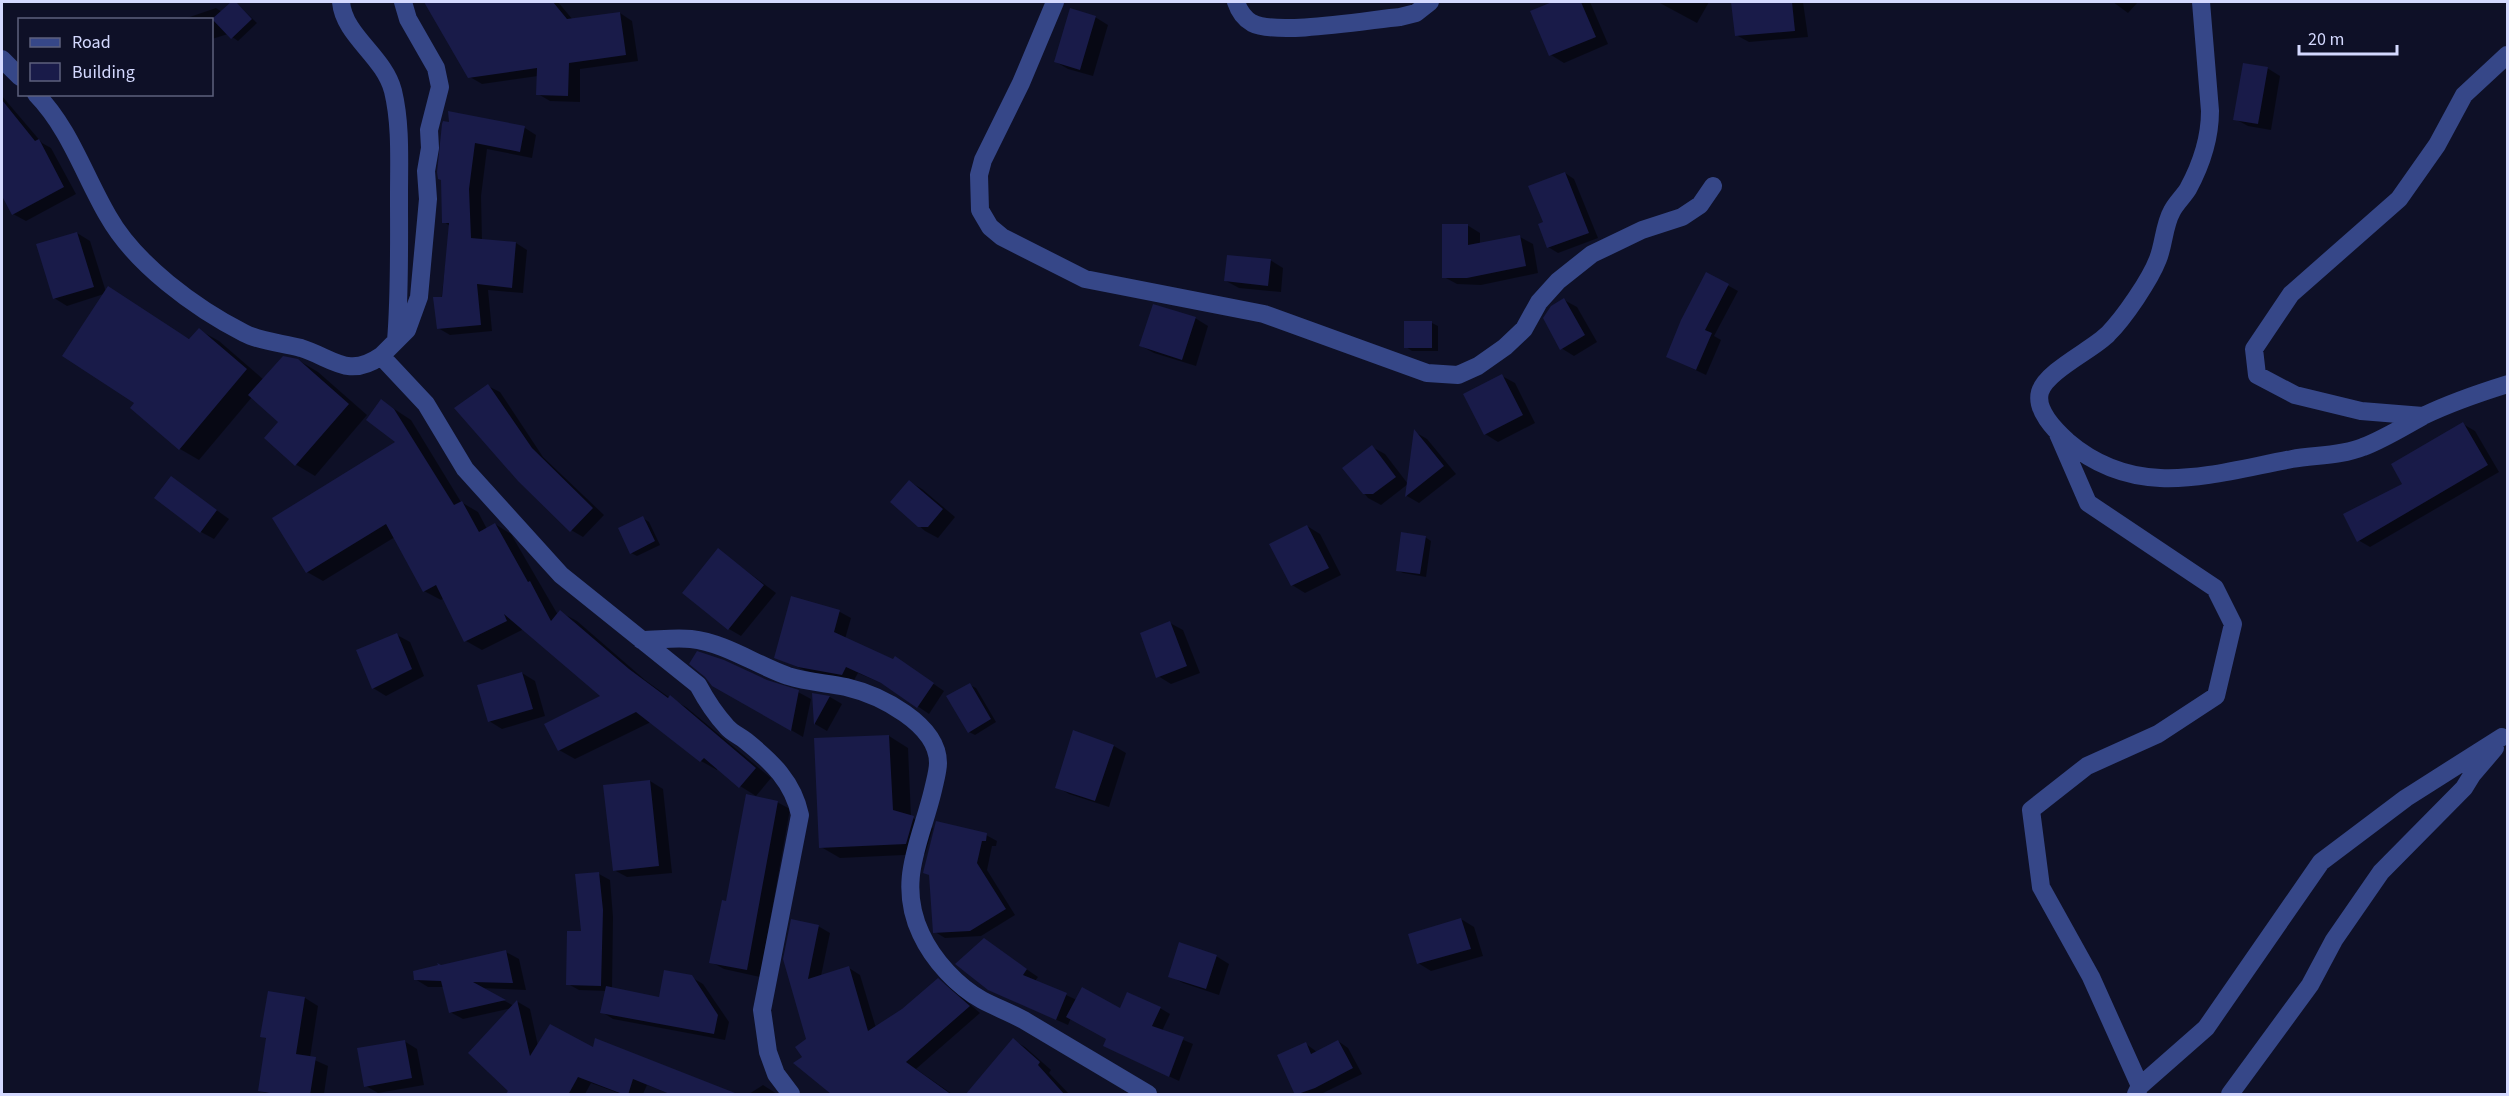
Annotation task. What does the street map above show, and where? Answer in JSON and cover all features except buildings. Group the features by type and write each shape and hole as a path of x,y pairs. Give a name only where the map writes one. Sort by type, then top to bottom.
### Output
{"street":[{"path":"341,2 347,24 382,66 392,89 398,123 399,303 396,341"},
{"path":"37,96 73,144 108,217 139,256 174,289 246,334 303,349 344,367 368,365 381,356 407,330 422,282 428,199 426,171 430,148 429,130 440,87 436,68 408,19 403,2"},
{"path":"1055,2 1021,83 984,160 979,175 979,201 980,210 990,227 1002,237 1085,279 1264,314 1427,373 1458,375 1478,366 1505,347 1524,328 1539,302 1558,281 1592,254 1642,230 1682,217 1700,205 1713,186"},
{"path":"1236,2 1242,16 1254,24 1294,29 1416,14 1430,2"},
{"path":"2202,2 2210,111 2210,129 2205,146 2187,189 2171,212 2158,260 2127,311 2107,336 2053,375 2040,390 2039,402 2046,418 2058,432 2105,466 2141,478 2199,476 2360,448 2456,401 2508,384"},
{"path":"2423,416 2361,411 2295,395 2257,375 2254,349 2291,294 2399,199 2437,145 2464,95 2507,55"},
{"path":"2,59 18,75"},
{"path":"381,356 426,404 465,470 499,509 561,574 698,685 712,708 729,729 784,777 796,797 800,815 762,1010 768,1052 776,1074 791,1095"},
{"path":"2058,432 2088,504 2215,588 2233,624 2216,696 2158,734 2087,766 2031,810 2041,887 2091,977 2138,1090 2206,1028 2321,862 2406,798 2505,733"},
{"path":"641,640 691,639 720,646 788,676 869,694 914,719 937,747 938,765 928,811 913,856 909,886 912,909 921,935 939,962 969,991 982,1000 1012,1012 1148,1095"},
{"path":"2230,1095 2310,985 2334,940 2381,872 2464,788 2505,733"}]}
